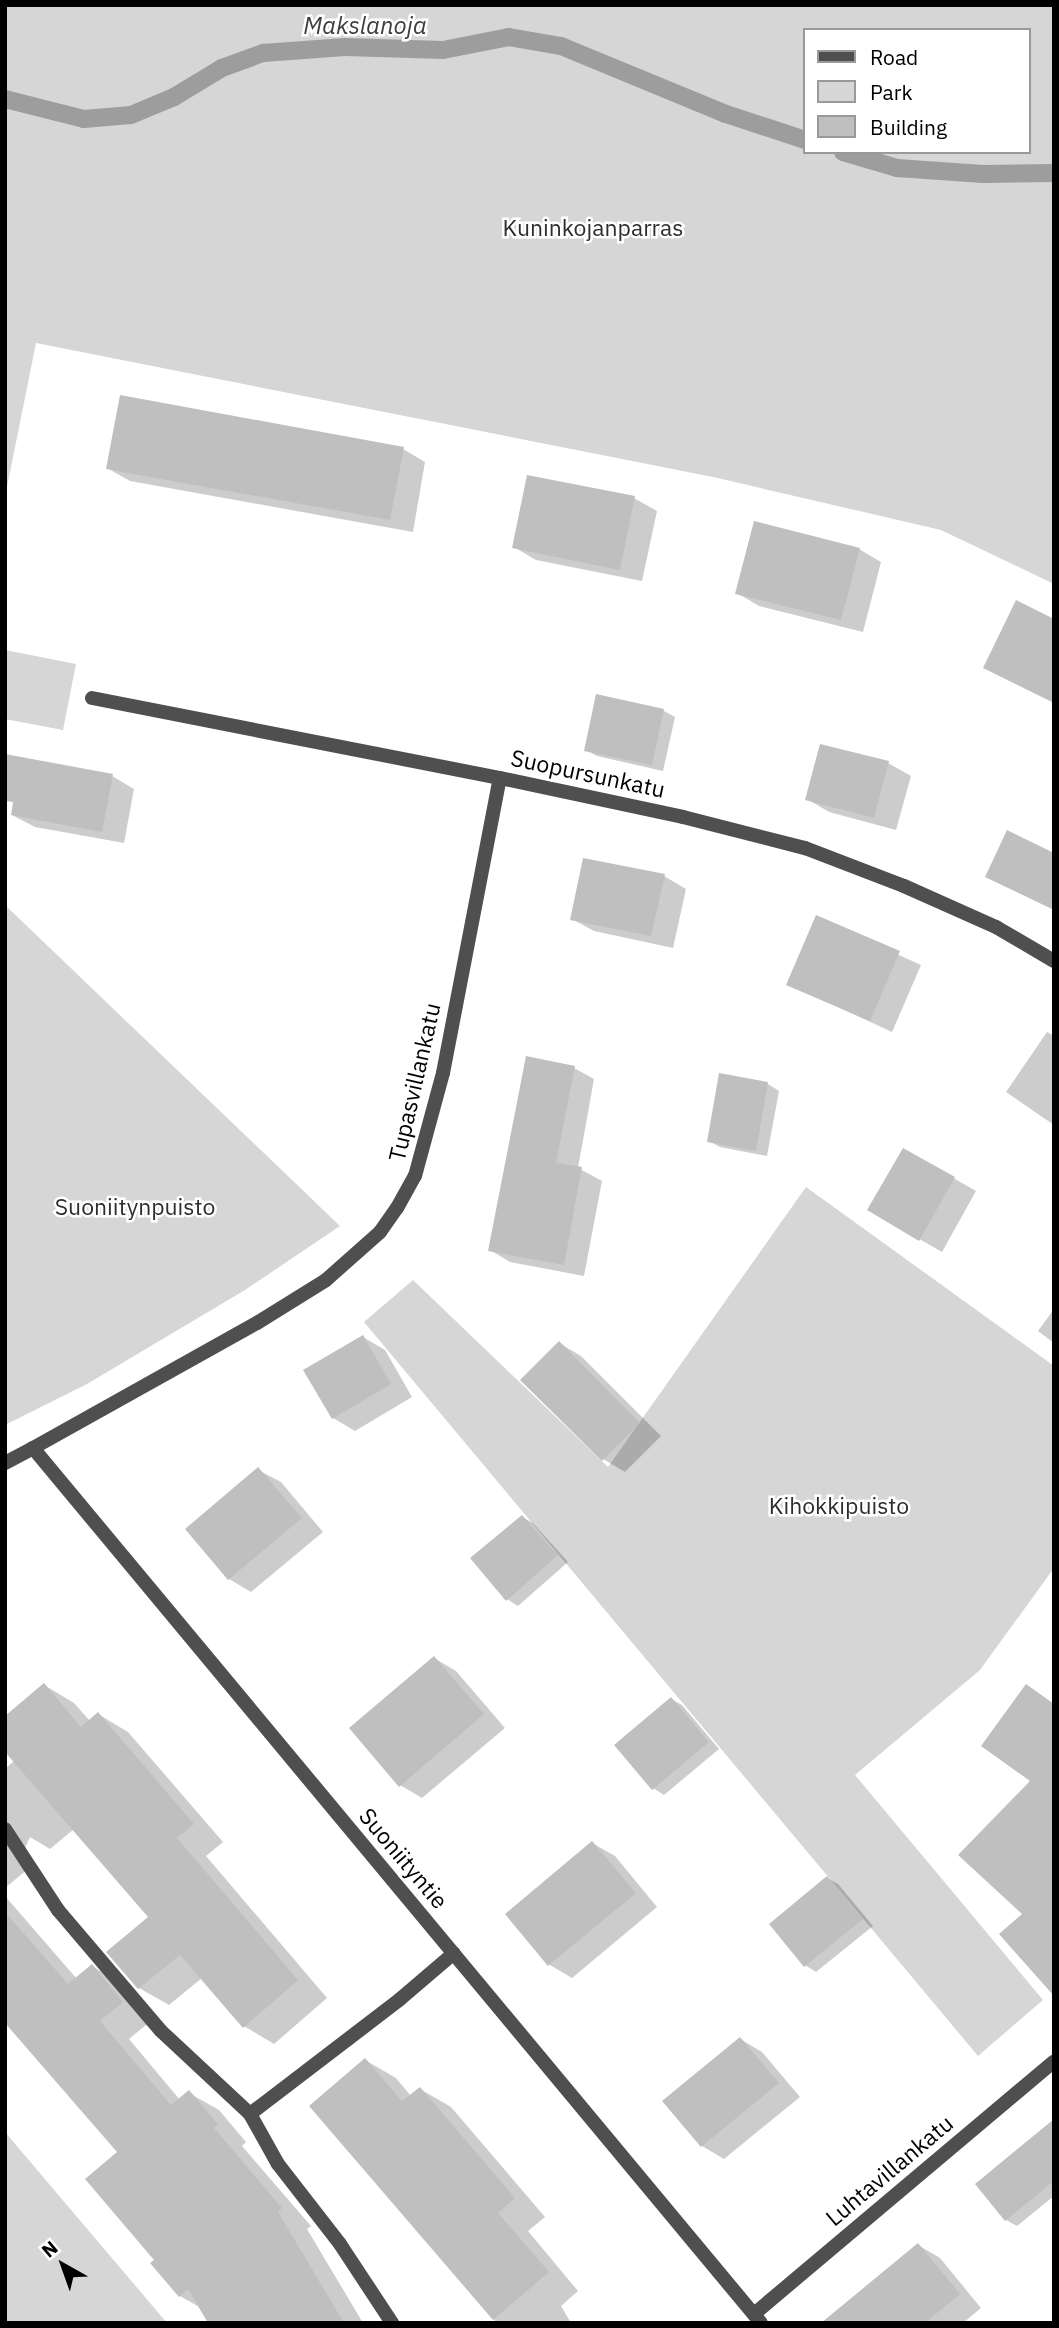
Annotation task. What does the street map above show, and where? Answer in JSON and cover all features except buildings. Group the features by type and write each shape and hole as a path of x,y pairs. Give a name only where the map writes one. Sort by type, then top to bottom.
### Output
{"street":[{"name":"Suopursunkatu","path":"92,698 500,778 683,817 805,848 904,886 996,927 1054,961"},
{"name":"Tupasvillankatu","path":"33,1448 257,1323 326,1280 363,1249 386,1224 415,1176 443,1073 500,778"},
{"path":"5,1463 33,1448"},
{"name":"Suoniityntie","path":"33,1448 757,2318"},
{"path":"5,1829 58,1910 161,2031 250,2115 278,2164 340,2244 392,2323"},
{"path":"250,2115 399,2000 454,1953"},
{"name":"Luhtavillankatu","path":"757,2318 1054,2061"}],"green space":[{"name":"Kuninkojanparras","path":"5,5 1054,5 1054,584 941,530 713,477 36,343 5,497"},
{"path":"5,650 76,664 63,730 5,719"},
{"name":"Suoniitynpuisto","path":"5,905 340,1226 245,1290 87,1384 5,1425"},
{"name":"Kihokkipuisto","path":"806,1187 1054,1366 1054,1568 980,1670 855,1775 1043,2000 978,2056 364,1322 413,1280 608,1467"},
{"path":"5,2132 167,2323 5,2323"}],"waterway":[{"name":"Makslanoja","path":"5,99 84,119 131,115 174,97 222,68 263,53 345,47 443,50 509,37 561,46 726,114 804,140"},
{"name":"Makslanoja","path":"850,154 897,168 983,174 1054,173"}]}
